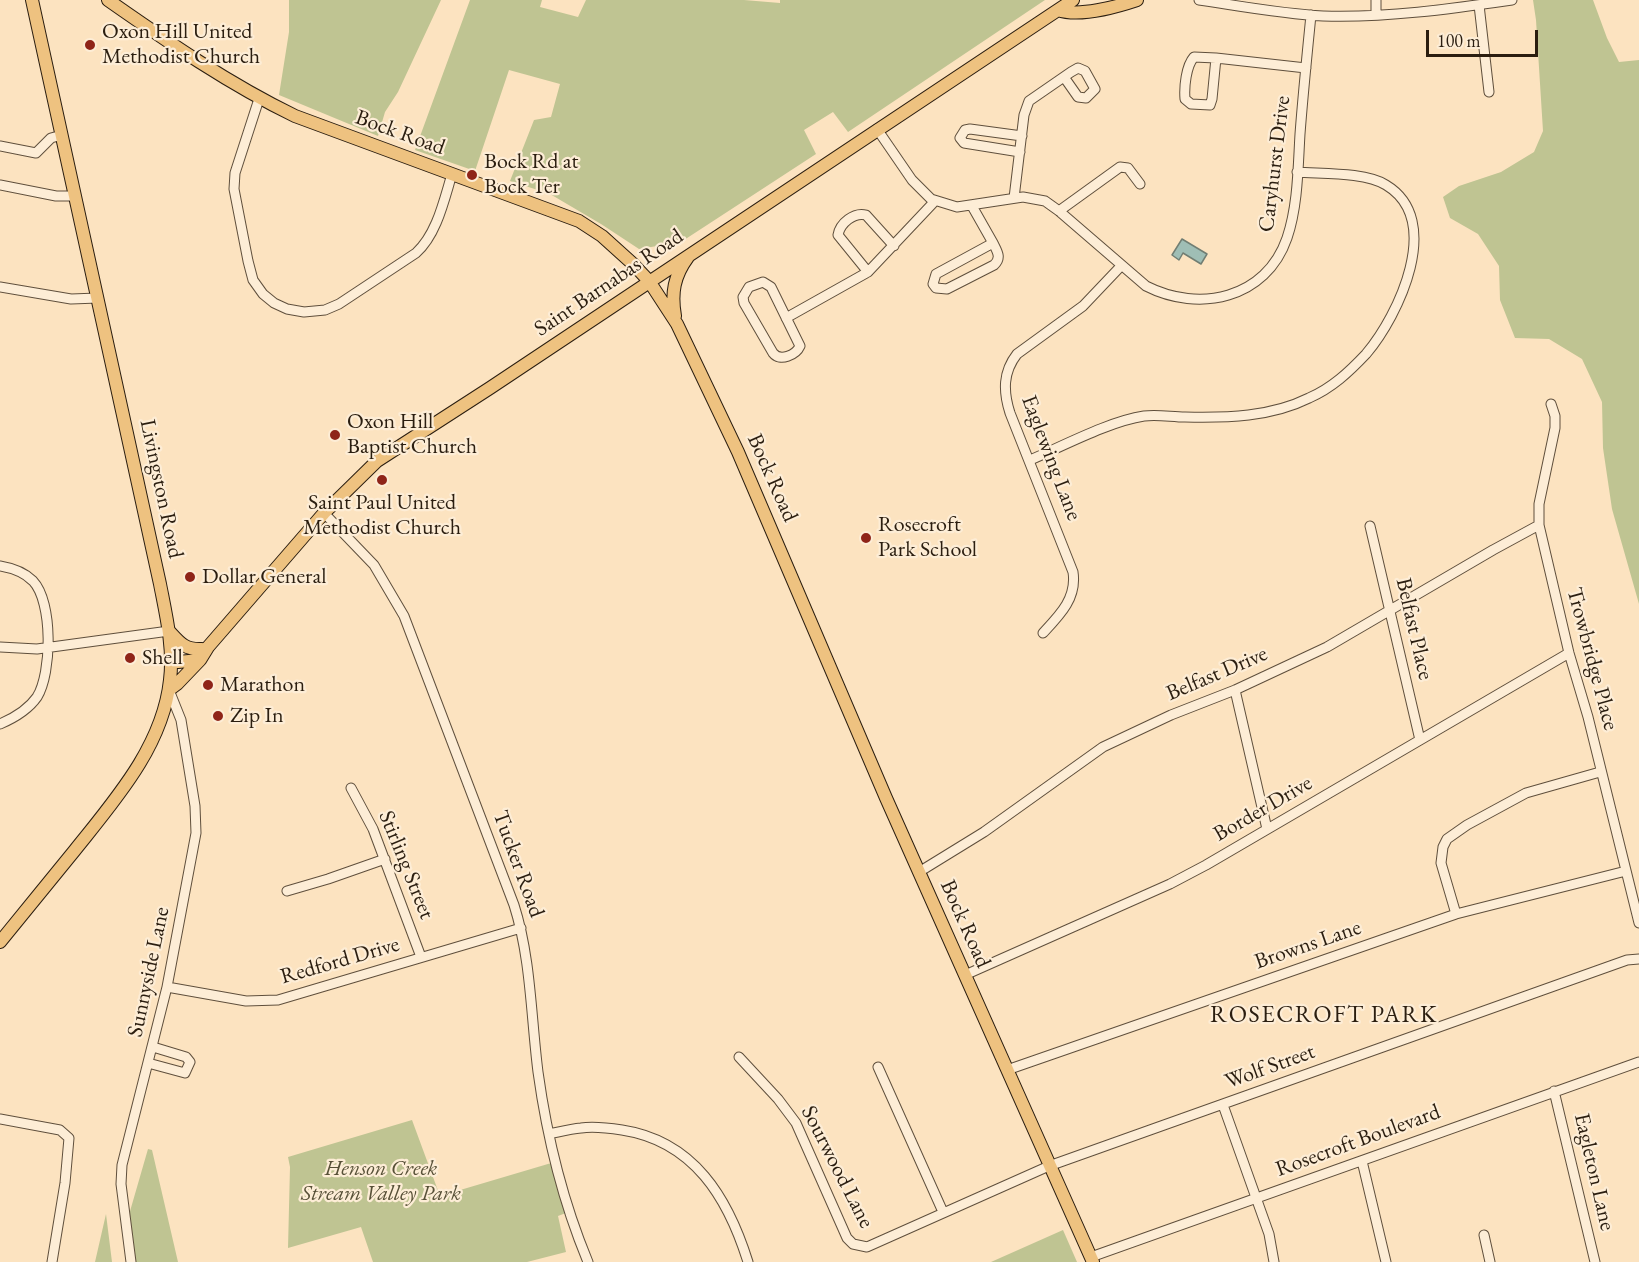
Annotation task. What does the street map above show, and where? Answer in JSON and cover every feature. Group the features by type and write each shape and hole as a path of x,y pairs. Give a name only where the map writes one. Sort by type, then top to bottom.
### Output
{"main road":[{"name":"Livingston Road","path":"0,942 132,777 156,730 169,690 169,631 32,0"},
{"name":"Bock Road","path":"108,0 259,99 327,129 579,221 614,245 649,281 677,324 738,452 919,872 1092,1259"},
{"name":"Saint Barnabas Road","path":"169,690 324,513 378,461 1073,0"},
{"path":"1058,10 1068,14 1080,14 1137,0"},
{"path":"677,324 673,301 674,281 691,253"},
{"path":"169,631 182,646 203,653"},
{"path":"170,658 178,662 203,653"}],"street":[{"path":"1199,0 1311,15 1376,15 1458,4 1479,5 1512,0"},
{"path":"1376,0 1376,15"},
{"path":"1479,5 1489,92"},
{"name":"Caryhurst Drive","path":"935,201 951,206 972,206 1014,198 1040,200 1059,211 1146,286 1169,296 1202,300 1237,291 1264,273 1274,261 1284,246 1292,220 1311,15"},
{"path":"1216,58 1210,105 1191,104 1184,95 1191,59 1194,57 1216,58 1306,68"},
{"path":"1014,198 1024,115 1028,102 1064,77 1079,68 1083,69 1094,84 1094,92 1082,99 1064,77"},
{"path":"259,99 235,173 234,189 242,238 253,280 263,294 280,306 304,312 331,308 416,253 425,244 432,231 452,174"},
{"path":"786,318 868,272 935,201 917,186 876,129"},
{"path":"1020,152 961,141 961,133 970,129 1022,136"},
{"path":"0,146 36,153 51,138 62,135"},
{"path":"1059,211 1120,167 1128,168 1140,184"},
{"path":"1030,460 1116,424 1144,416 1232,417 1261,414 1286,408 1333,385 1367,352 1400,297 1408,275 1414,239 1410,212 1401,198 1385,184 1363,177 1297,172"},
{"path":"0,185 75,196"},
{"path":"972,206 993,243 999,256 998,262 947,289 936,288 933,284 936,274 993,243"},
{"path":"868,272 838,235 841,226 855,215 866,215 894,246"},
{"name":"Eaglewing Lane","path":"1043,633 1066,608 1074,578 1066,550 1042,495 1006,400 1005,380 1011,362 1022,350 1083,306 1121,266"},
{"path":"758,283 767,283 786,318 800,346 795,352 781,358 776,357 773,353 744,303 744,292 758,283"},
{"path":"0,287 71,299 98,298"},
{"name":"Trowbridge Place","path":"1551,404 1555,428 1539,504 1539,525 1569,653 1588,717 1639,923"},
{"name":"Tucker Road","path":"324,513 374,565 404,616 494,850 521,928 539,1075 549,1134 578,1237 588,1262"},
{"name":"Belfast Drive","path":"919,872 984,832 1103,747 1327,647 1539,525"},
{"name":"Belfast Place","path":"1371,526 1420,740"},
{"path":"0,566 22,573 33,581 39,590 44,608 48,647 48,666 38,695 26,708 0,724"},
{"path":"0,646 33,649 169,631"},
{"name":"Border Drive","path":"965,975 1170,884 1267,830 1569,653"},
{"name":"Sunnyside Lane","path":"131,1262 121,1171 167,987 196,833 195,806 181,720 169,690"},
{"path":"1235,690 1267,830"},
{"path":"1456,914 1441,863 1443,847 1448,839 1467,825 1526,793 1600,772"},
{"name":"Stirling Street","path":"351,788 370,823 422,957"},
{"path":"286,891 385,859"},
{"name":"Browns Lane","path":"1007,1070 1456,914 1626,871"},
{"name":"Redford Drive","path":"167,987 246,1001 271,1000 300,994 521,928"},
{"name":"Wolf Street","path":"1049,1166 1627,960 1639,959"},
{"path":"148,1063 185,1073 188,1069 189,1061 186,1056 153,1047"},
{"name":"Sourwood Lane","path":"739,1057 778,1099 796,1123 840,1225 853,1244 870,1247 1049,1166"},
{"name":"Rosecroft Boulevard","path":"1092,1259 1256,1198 1639,1062"},
{"path":"878,1067 943,1212"},
{"name":"Eagleton Lane","path":"1554,1091 1595,1262"},
{"path":"1223,1105 1271,1241 1274,1262"},
{"path":"0,1119 60,1130 69,1138 65,1183 52,1262"},
{"path":"549,1134 581,1128 606,1128 639,1133 670,1145 699,1169 723,1200 748,1262"},
{"path":"1362,1161 1386,1262"},
{"path":"1484,1235 1490,1262"}],"green space":[{"path":"289,0 441,0 398,92 385,112 378,136 279,95 289,32"},
{"path":"470,0 542,0 540,7 578,17 586,0 744,0 780,3 780,0 1045,0 848,132 833,112 804,130 816,154 681,242 639,249 550,194 510,181 534,120 551,117 560,84 509,70 475,171 415,150"},
{"path":"1533,0 1593,0 1619,62 1639,60 1639,604 1612,509 1603,448 1602,402 1582,359 1549,339 1515,338 1500,300 1499,266 1478,234 1450,218 1443,197 1459,186 1501,172 1534,152 1543,131"},
{"name":"Henson Creek Stream Valley Park","path":"412,1120 440,1196 558,1161 571,1211 558,1216 566,1252 527,1262 373,1262 361,1227 288,1248 290,1167 288,1157"},
{"path":"148,1149 152,1150 178,1262 127,1262 124,1232"},
{"path":"106,1214 112,1262 95,1262"},
{"path":"1063,1230 1077,1262 991,1262"}],"water":[{"path":"1182,239 1207,254 1201,264 1183,253 1179,260 1172,255"}],"place":[{"name":"Oxon Hill United Methodist Church","path":"90,45"},
{"name":"Bock Rd at Bock Ter","path":"472,175"},
{"name":"Oxon Hill Baptist Church","path":"335,435"},
{"name":"Saint Paul United Methodist Church","path":"382,480"},
{"name":"Rosecroft Park School","path":"866,538"},
{"name":"Dollar General","path":"190,577"},
{"name":"Shell","path":"130,658"},
{"name":"Marathon","path":"208,685"},
{"name":"Zip In","path":"218,716"}],"district":[{"name":"ROSECROFT PARK","path":"1324,1015"}]}
